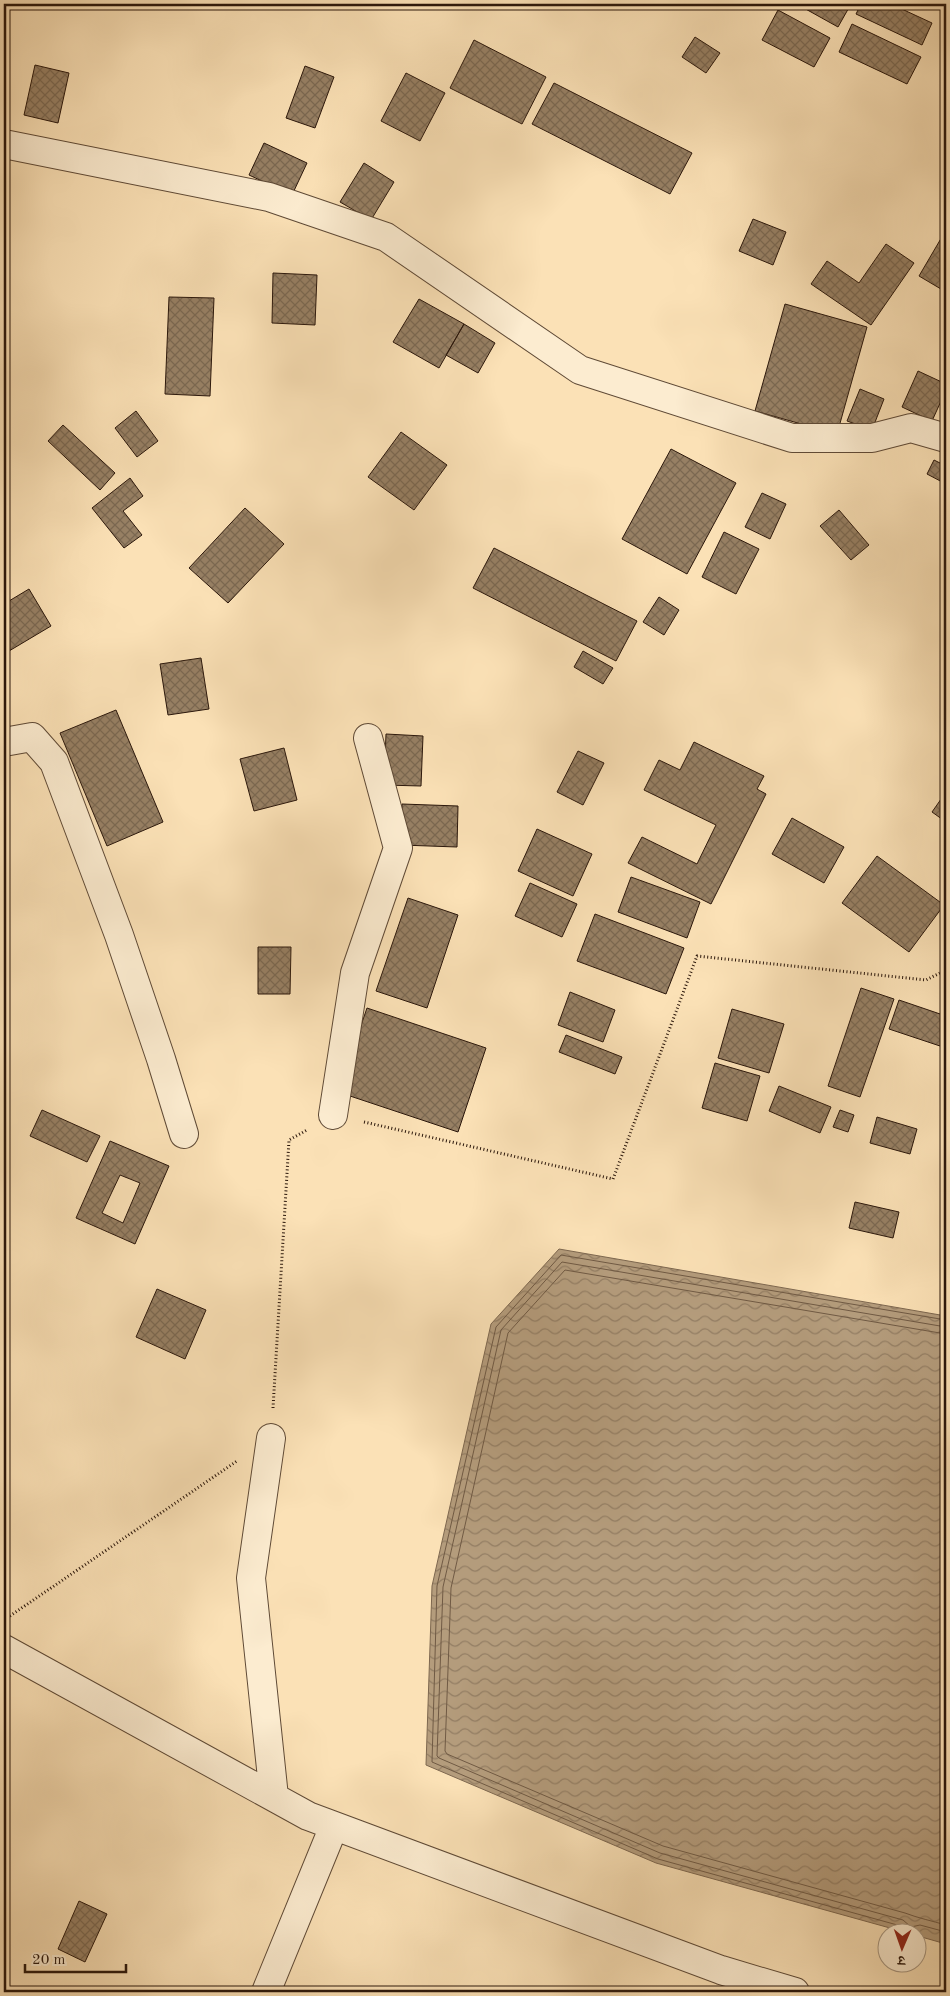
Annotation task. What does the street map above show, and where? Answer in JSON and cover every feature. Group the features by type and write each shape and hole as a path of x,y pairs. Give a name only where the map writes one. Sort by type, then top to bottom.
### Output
{"street":[{"path":"4,144 269,197 386,237 580,370 792,438 872,438 911,428 946,438"},
{"path":"4,742 32,737 54,762 119,934 184,1134"},
{"path":"334,1115 355,973 398,848 368,738"},
{"path":"271,1438 251,1578 274,1797"},
{"path":"4,1649 308,1816 721,1970 795,1992"},
{"path":"266,1992 334,1826"}],"path":[{"path":"4,1620 271,1438 290,1140 334,1115 613,1179 697,956 926,980 946,970"}],"water":[{"path":"559,1249 946,1316 946,1944 928,1939 928,1924 878,1925 656,1863 426,1765 432,1586 491,1324"}],"building":[{"path":"803,4 851,4 838,27 802,7"},
{"path":"861,4 891,4 932,23 922,45 856,14"},
{"path":"778,10 830,38 814,67 762,40"},
{"path":"852,24 921,57 907,84 839,52"},
{"path":"695,37 720,53 706,73 682,57"},
{"path":"474,40 546,77 522,124 450,88"},
{"path":"35,65 69,73 58,123 24,115"},
{"path":"305,66 334,77 315,128 286,118"},
{"path":"406,73 445,93 420,141 381,121"},
{"path":"554,83 692,153 670,194 532,124"},
{"path":"264,143 307,163 292,195 249,175"},
{"path":"364,163 394,182 371,220 340,202"},
{"path":"753,219 786,232 773,265 739,251"},
{"path":"946,230 946,292 919,276"},
{"path":"886,244 914,263 871,325 811,284 827,261 859,283"},
{"path":"273,273 317,275 315,325 272,323"},
{"path":"169,297 214,298 210,396 165,394"},
{"path":"419,299 464,324 439,368 393,342"},
{"path":"785,304 867,327 837,434 755,411"},
{"path":"464,324 495,343 478,373 446,355"},
{"path":"918,371 946,384 946,390 932,421 902,407"},
{"path":"860,389 884,399 872,430 847,421"},
{"path":"136,411 158,441 137,457 115,428"},
{"path":"63,425 115,473 100,490 48,441"},
{"path":"401,432 447,465 414,510 368,477"},
{"path":"671,449 736,483 687,574 622,539"},
{"path":"934,460 946,466 946,484 927,474"},
{"path":"130,478 143,496 123,511 142,535 124,548 92,508"},
{"path":"762,493 786,504 770,539 745,527"},
{"path":"245,508 284,544 228,603 189,568"},
{"path":"839,510 869,545 851,560 820,526"},
{"path":"724,532 759,549 736,594 702,577"},
{"path":"494,548 637,621 616,661 473,588"},
{"path":"29,589 51,626 4,654 4,604"},
{"path":"659,597 679,610 664,635 643,622"},
{"path":"583,651 613,668 603,684 574,667"},
{"path":"201,658 209,709 168,715 160,664"},
{"path":"116,710 163,822 107,846 60,733"},
{"path":"386,734 423,736 421,786 384,785"},
{"path":"694,742 764,776 757,789 766,794 711,904 628,863 642,837 697,864 716,825 644,790 659,760 680,770"},
{"path":"284,748 297,800 254,811 240,759"},
{"path":"578,751 604,763 583,805 557,792"},
{"path":"946,792 946,822 932,812"},
{"path":"402,804 458,806 457,847 401,845"},
{"path":"792,818 844,847 824,883 772,854"},
{"path":"537,829 592,854 573,896 518,871"},
{"path":"877,856 944,905 909,952 842,903"},
{"path":"631,877 700,902 687,938 618,912"},
{"path":"530,883 577,904 562,937 515,916"},
{"path":"408,898 458,915 427,1008 376,991"},
{"path":"595,914 684,948 666,994 577,961"},
{"path":"258,947 291,947 290,994 258,994"},
{"path":"861,988 894,999 860,1097 828,1086"},
{"path":"570,992 615,1010 603,1042 558,1025"},
{"path":"899,1000 946,1016 946,1048 889,1029"},
{"path":"367,1008 486,1048 458,1132 338,1092"},
{"path":"732,1009 784,1024 769,1073 718,1058"},
{"path":"566,1035 622,1057 615,1074 559,1052"},
{"path":"715,1063 760,1076 747,1121 702,1108"},
{"path":"779,1086 831,1107 820,1133 769,1111"},
{"path":"42,1110 100,1136 87,1162 30,1136"},
{"path":"840,1110 854,1115 848,1132 833,1127"},
{"path":"877,1117 917,1129 910,1154 870,1143"},
{"path":"110,1141 169,1166 135,1244 76,1218","holes":["120,1175 140,1183 123,1223 102,1213"]},
{"path":"855,1202 899,1212 893,1238 849,1228"},
{"path":"157,1289 206,1310 185,1359 136,1337"},
{"path":"79,1901 107,1914 85,1962 58,1949"}]}
